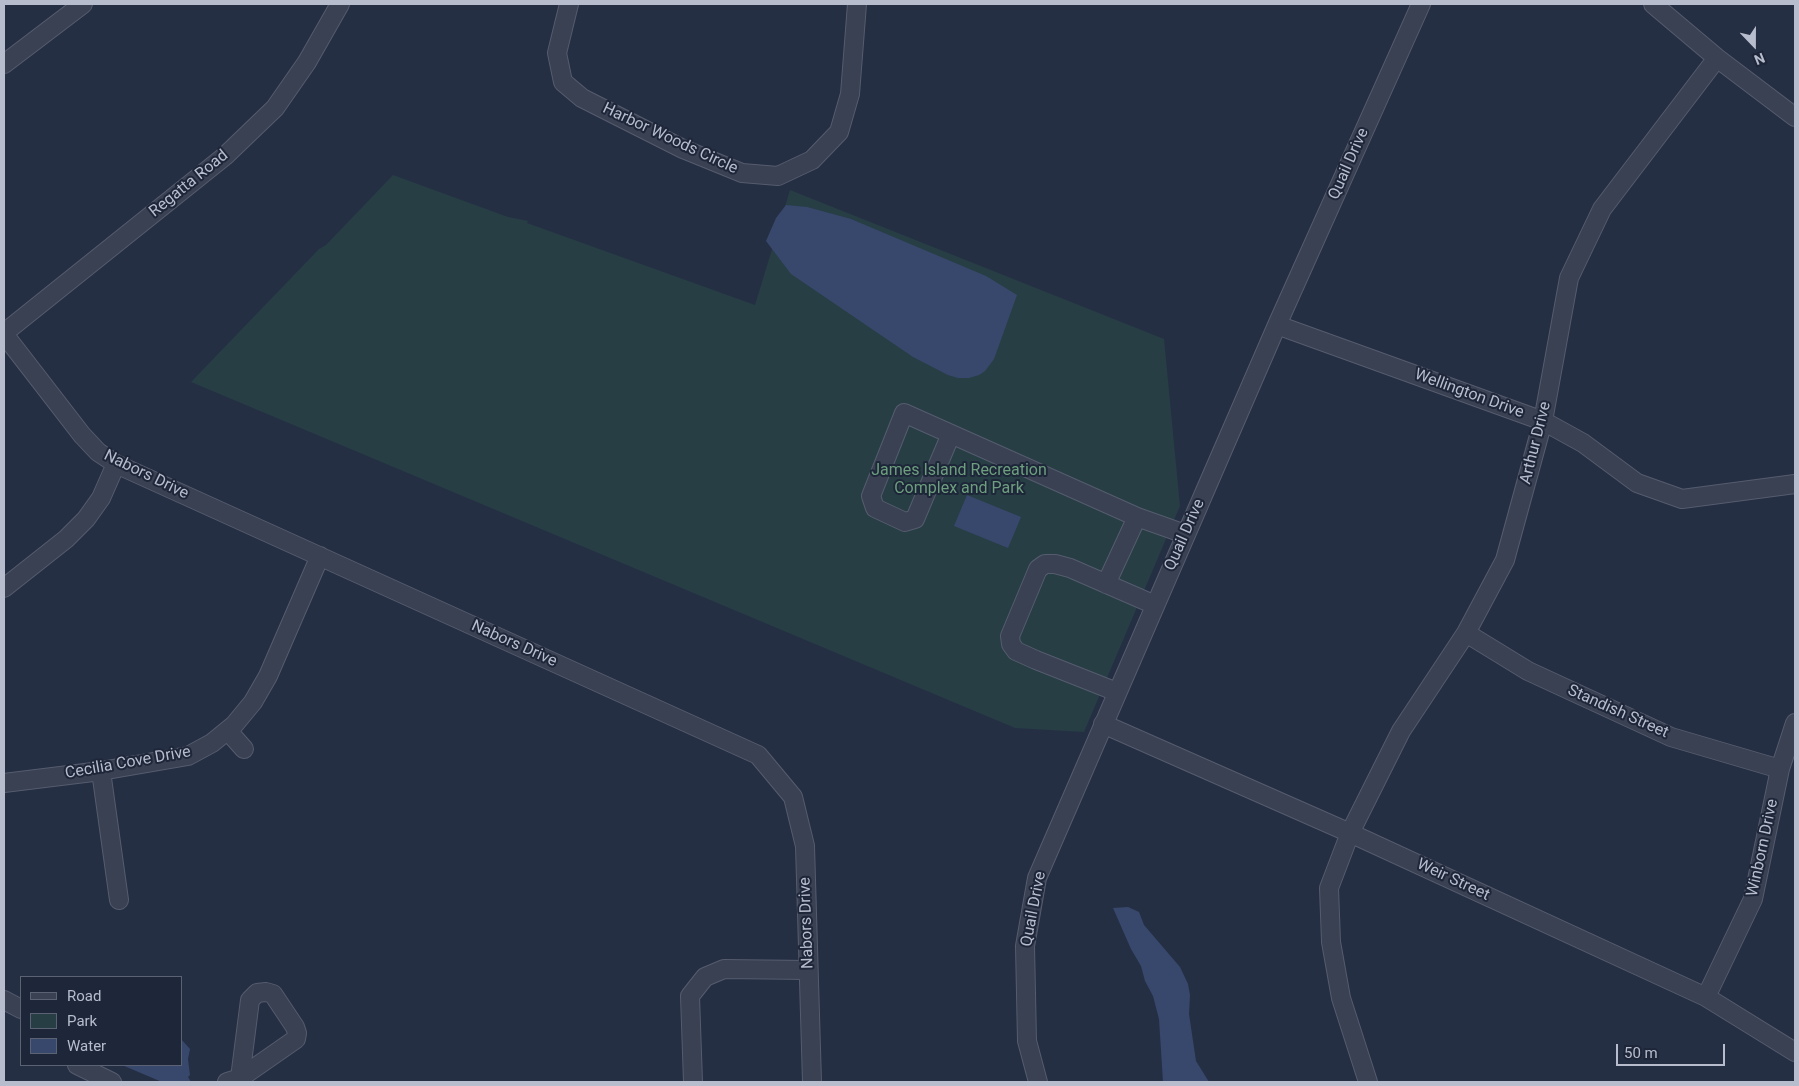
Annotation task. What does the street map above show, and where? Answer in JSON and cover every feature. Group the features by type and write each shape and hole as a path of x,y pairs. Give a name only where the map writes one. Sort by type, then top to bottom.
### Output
{"street":[{"path":"4,64 83,4"},
{"name":"Regatta Road","path":"4,334 226,156 261,122 275,108 307,62 340,4"},
{"name":"Harbor Woods Circle","path":"569,4 557,53 564,82 582,98 683,149 742,173 778,176 812,160 838,132 850,94 857,4"},
{"name":"Quail Drive","path":"1038,1082 1027,1041 1024,946 1037,878 1185,534 1421,4"},
{"path":"1653,4 1795,118"},
{"name":"Arthur Drive","path":"1350,833 1401,731 1466,633 1505,560 1543,420 1570,278 1602,209 1718,58"},
{"name":"Wellington Drive","path":"1277,325 1543,420 1583,443 1637,483 1682,498 1795,484"},
{"name":"Nabors Drive","path":"4,334 82,435 98,452 116,464 758,755 793,797 803,838 812,1082"},
{"path":"951,434 915,519 905,522 875,508 871,496 904,413 1137,517 1185,534"},
{"path":"4,588 66,539 86,519 101,498 116,464"},
{"path":"1106,584 1137,517"},
{"name":"Cecilia Cove Drive","path":"4,783 101,771 188,756 212,743 234,725 253,702 268,676 320,556"},
{"path":"1117,692 1016,651 1011,644 1010,636 1038,569 1046,564 1070,568 1155,606"},
{"name":"Standish Street","path":"1466,633 1528,672 1672,737 1780,770"},
{"name":"Winborn Drive","path":"1706,997 1753,899 1780,770 1795,723"},
{"name":"Weir Street","path":"1103,724 1350,833 1706,997 1795,1052"},
{"path":"228,731 244,749"},
{"path":"101,771 119,900"},
{"path":"1350,833 1330,888 1331,942 1341,998 1368,1082"},
{"path":"693,1082 690,996 705,977 724,969 808,970"},
{"path":"266,992 273,994 295,1027 296,1038 235,1081 250,1000 257,993 266,992"},
{"path":"4,1000 20,1008"},
{"path":"79,1066 100,1080"}],"green space":[{"name":"James Island Recreation Complex and Park","path":"393,175 508,217 528,221 527,223 755,305 790,190 1164,339 1180,506 1084,732 1015,728 191,382"}],"water":[{"path":"786,205 807,207 851,219 986,276 1017,295 994,359 985,371 969,378 958,378 948,375 913,357 791,274 766,241 776,218"},
{"path":"967,495 1021,517 1008,548 954,526"},
{"path":"1128,907 1139,912 1144,925 1180,967 1188,984 1190,995 1189,1014 1196,1061 1209,1082 1163,1082 1159,1019 1153,996 1113,908"},
{"path":"182,1040 190,1049 188,1059 190,1075 188,1077 191,1082 162,1082 124,1066 182,1066"}]}
